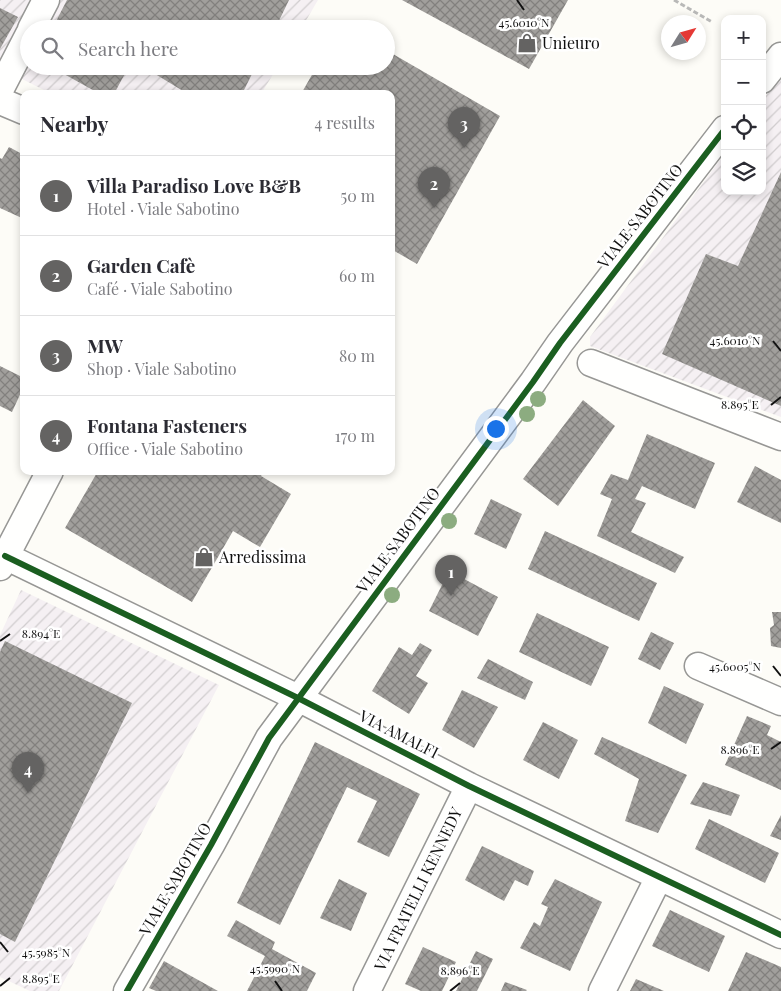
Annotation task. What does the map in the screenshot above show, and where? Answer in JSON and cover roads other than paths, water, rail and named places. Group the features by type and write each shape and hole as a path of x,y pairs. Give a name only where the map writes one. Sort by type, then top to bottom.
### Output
{"street":[{"path":"36,20 46,0"},
{"path":"0,90 20,51"},
{"path":"766,75 781,56"},
{"path":"0,101 20,109"},
{"name":"VIALE SABOTINO","path":"127,991 211,845 269,738 533,382 560,342 721,133"},
{"path":"591,363 781,437"},
{"path":"2,561 48,475"},
{"name":"VIA AMALFI","path":"2,561 298,698 469,786 781,935"},
{"path":"698,666 781,702"},
{"name":"VIA FRATELLI KENNEDY","path":"367,991 469,786"},
{"path":"602,991 659,877"}],"place":[{"name":"Unieuro","path":"527,43"},
{"name":"MW","path":"464,148"},
{"name":"Garden Cafè","path":"434,208"},
{"name":"Arredissima","path":"204,557"},
{"name":"Villa Paradiso Love B&B","path":"451,596"},
{"name":"Fontana Fasteners","path":"28,793"}]}
